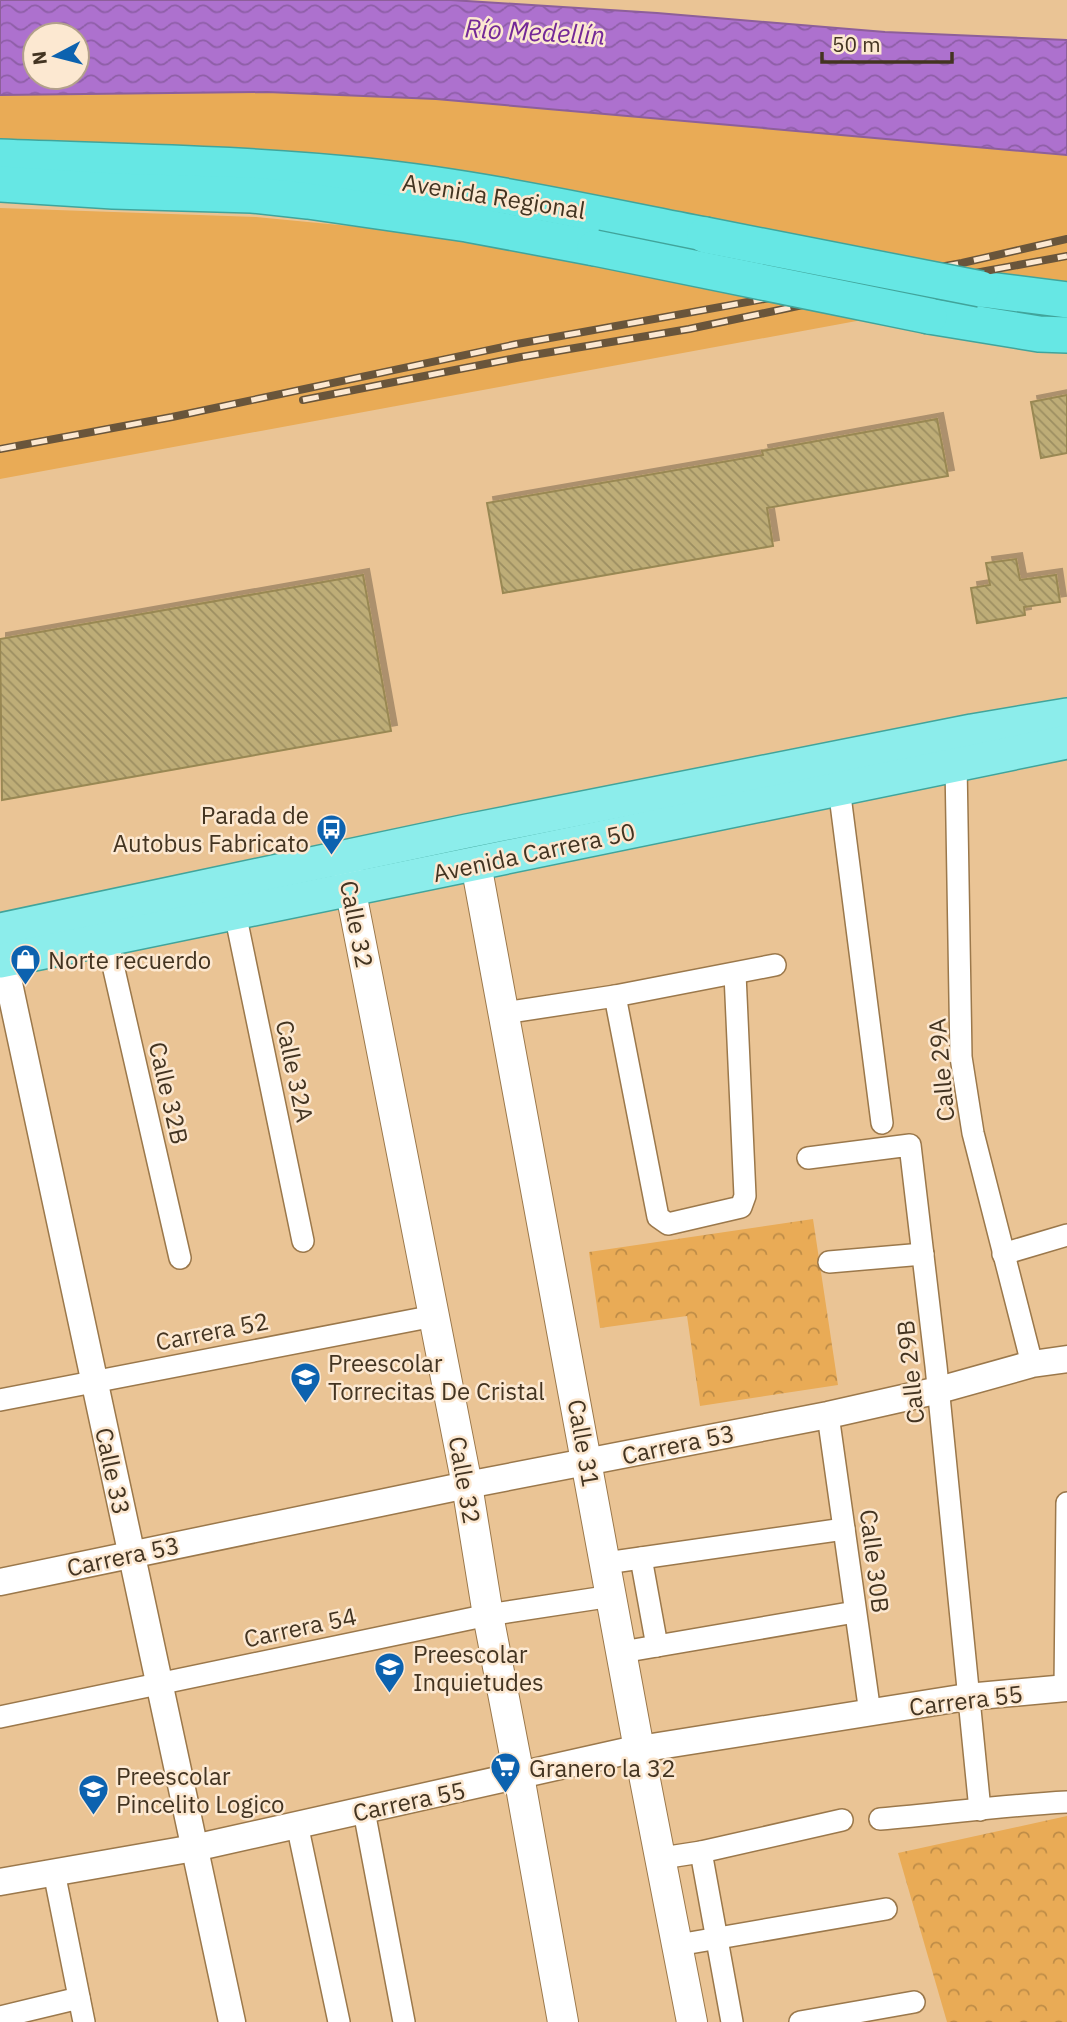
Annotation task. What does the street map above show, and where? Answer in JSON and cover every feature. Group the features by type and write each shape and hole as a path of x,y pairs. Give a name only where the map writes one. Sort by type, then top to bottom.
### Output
{"highway":[{"name":"Avenida Regional","path":"0,157 155,162 365,176 444,186 519,198 981,289 1067,300"},
{"name":"Avenida Regional","path":"0,184 252,195 308,201 467,224 929,316 1039,334 1067,335"}],"main road":[{"name":"Avenida Carrera 50","path":"5,938 344,857 972,731 1067,715"},
{"name":"Avenida Carrera 50","path":"5,938 107,939 1067,742"},
{"name":"Calle 32","path":"344,857 467,1485 488,1615 563,2022"},
{"name":"Calle 31","path":"476,864 692,2022"}],"street":[{"name":"Calle 29A","path":"956,764 961,1057 973,1133 1032,1364"},
{"path":"839,788 882,1123"},
{"name":"Calle 32A","path":"235,913 303,1241"},
{"name":"Calle 33","path":"5,938 94,1380 232,2022"},
{"name":"Calle 32B","path":"107,939 180,1258"},
{"path":"504,1013 615,996 775,965"},
{"path":"615,996 658,1217 668,1224 741,1207 745,1196 735,974"},
{"name":"Calle 29B","path":"808,1158 910,1145 939,1390 980,1811"},
{"path":"1003,1254 1067,1235"},
{"path":"829,1262 923,1254"},
{"name":"Carrera 52","path":"0,1399 434,1316"},
{"name":"Carrera 53","path":"0,1582 467,1485 828,1415 939,1390 1032,1364 1067,1359"},
{"name":"Calle 30B","path":"828,1415 870,1713"},
{"path":"1066,1688 1067,1503"},
{"path":"606,1563 844,1529"},
{"path":"641,1558 657,1646"},
{"name":"Carrera 54","path":"0,1717 488,1615 611,1596"},
{"path":"622,1652 855,1612"},
{"name":"Carrera 55","path":"0,1882 194,1848 639,1749 967,1697 1066,1688"},
{"path":"880,1819 980,1811 1018,1804 1067,1802"},
{"path":"364,1811 404,2022"},
{"path":"662,1858 701,1852 842,1820"},
{"path":"297,1824 339,2022"},
{"path":"701,1852 732,2022"},
{"path":"54,1872 84,2022"},
{"path":"678,1945 886,1909"},
{"path":"0,2017 79,1998"},
{"path":"800,2022 914,2002"}],"green space":[{"path":"267,92 436,99 1067,155 1067,289 862,320 0,479 0,208 256,217 443,235 659,278 890,252 573,195 0,149 0,95"},
{"path":"813,1219 838,1385 700,1406 687,1316 600,1328 589,1252"},
{"path":"1067,1816 1067,2022 947,2022 898,1853"}],"water":[{"name":"Río Medellín","path":"0,0 451,0 657,13 885,32 1067,40 1067,155 436,99 267,92 0,95"}],"building":[{"path":"1067,395 1067,453 1041,458 1031,402"},
{"path":"937,419 948,476 767,508 773,546 503,593 487,503 763,455 762,451"},
{"path":"1016,559 1020,580 1056,575 1060,602 1024,607 1025,615 977,623 971,588 990,585 986,563"},
{"path":"363,575 391,731 2,800 0,639"}],"railway":[{"path":"0,449 172,417 517,344 962,263 1067,239"},
{"path":"303,400 1067,256"}],"place":[{"name":"Parada de Autobus Fabricato","path":"332,856"},
{"name":"Norte recuerdo","path":"25,987"},
{"name":"Preescolar Torrecitas De Cristal","path":"305,1404"},
{"name":"Preescolar Inquietudes","path":"390,1695"},
{"name":"Granero la 32","path":"506,1795"},
{"name":"Preescolar Pincelito Logico","path":"93,1817"}]}
